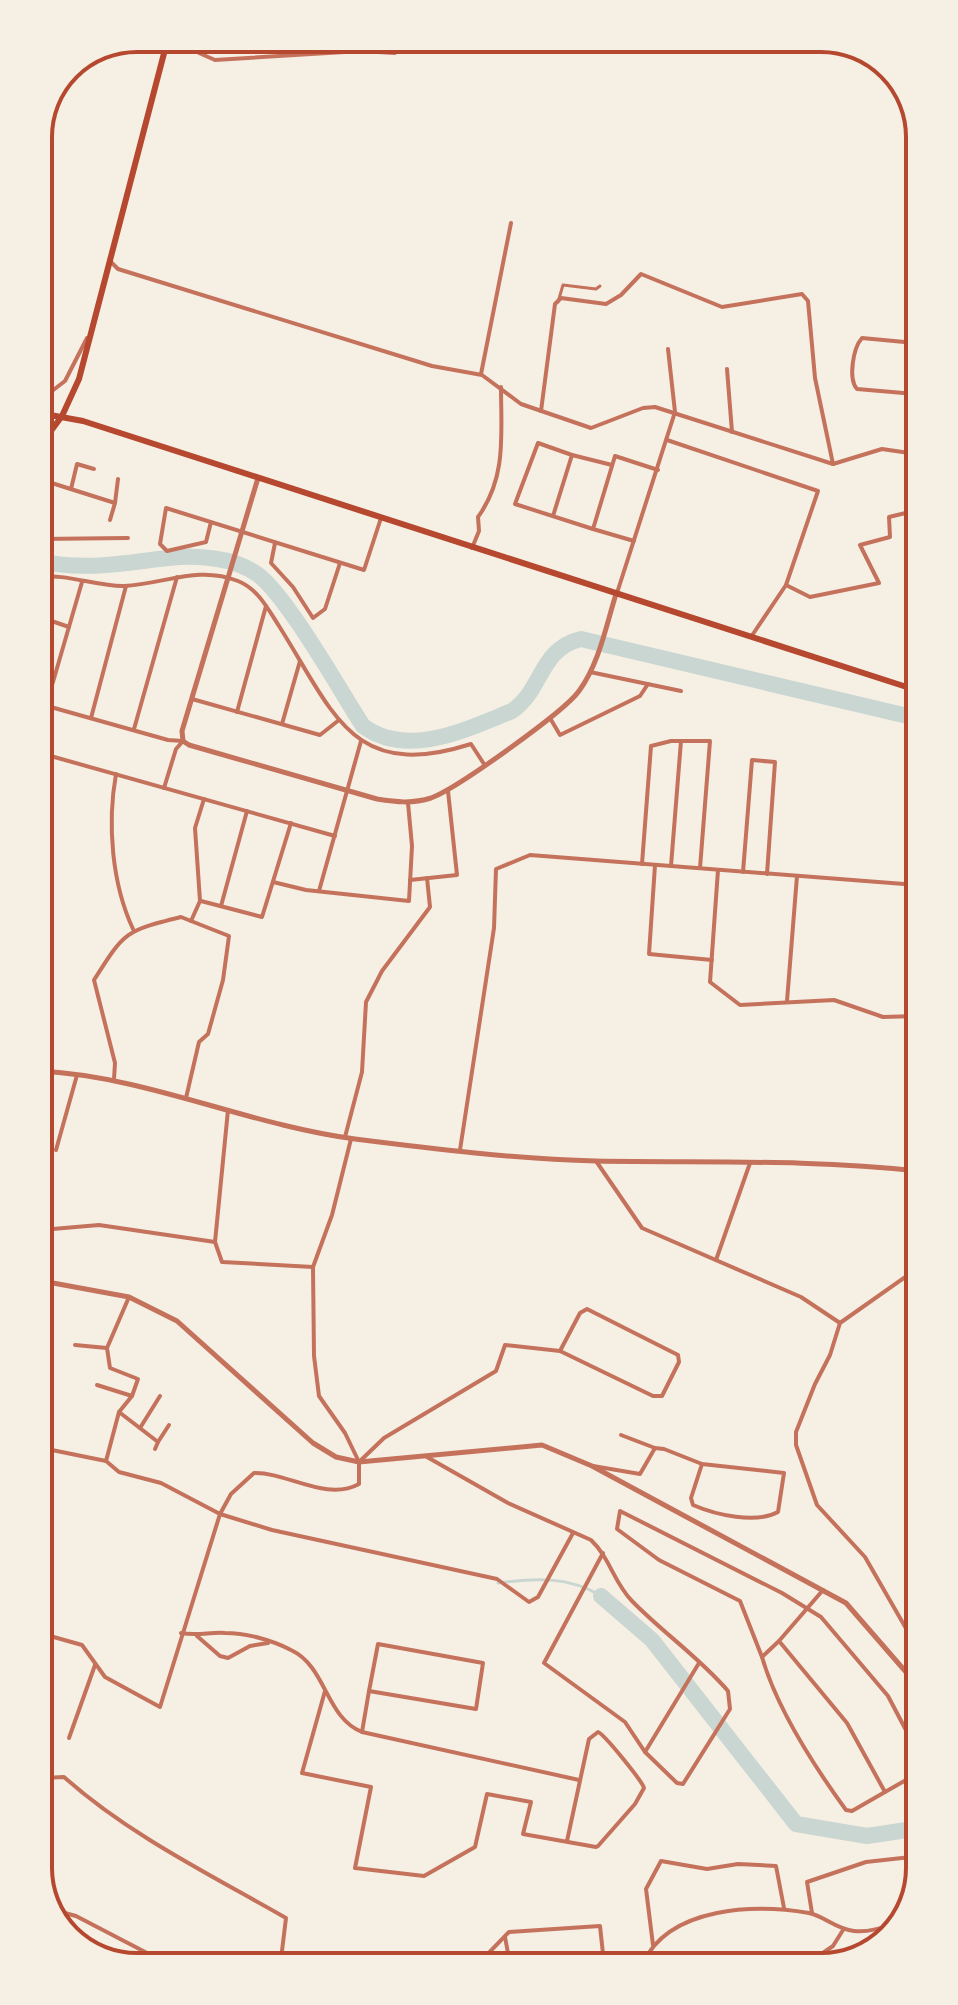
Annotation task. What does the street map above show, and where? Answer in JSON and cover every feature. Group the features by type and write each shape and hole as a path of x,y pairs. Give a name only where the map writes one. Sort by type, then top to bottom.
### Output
{"main road":[{"path":"52,429 62,416 79,379 163,52"},
{"path":"52,415 381,516 906,687"}],"street":[{"path":"199,52 215,60 345,52"},
{"path":"378,52 395,53"},
{"path":"481,375 511,223"},
{"path":"110,261 118,269 403,357 481,375 521,404 591,428 643,408 675,412 833,464 882,449 906,453"},
{"path":"558,302 561,298 606,304 621,295 636,275 641,274 722,307 802,294 808,301 815,378 833,464"},
{"path":"541,411 563,285 596,289 600,286"},
{"path":"52,391 65,381 96,318"},
{"path":"906,342 862,338 857,343 852,377 857,389 906,393"},
{"path":"52,707 183,741 348,791 408,803 448,791 550,718 578,692 590,672 675,412 668,349"},
{"path":"727,369 732,432"},
{"path":"472,548 479,531 478,517 491,499 501,467 501,387"},
{"path":"667,440 818,491 786,585 751,637"},
{"path":"612,465 538,443 515,504 634,541"},
{"path":"553,516 572,455"},
{"path":"593,529 615,456 658,470"},
{"path":"71,489 77,464 94,469"},
{"path":"164,788 176,749 183,741 182,731 190,699 225,577 258,478"},
{"path":"110,520 118,479"},
{"path":"52,483 115,503"},
{"path":"211,522 206,542 167,551 160,544 166,508 276,542 340,563 364,570 381,516"},
{"path":"786,585 810,597 879,583 860,545 890,537 889,517 906,513"},
{"path":"52,539 128,538"},
{"path":"276,542 271,563 293,587 313,618 325,609 340,563"},
{"path":"52,579 126,586 200,573 225,577 250,587 266,606 339,720 361,741 400,756 427,756 471,744 484,764"},
{"path":"134,729 177,577"},
{"path":"52,678 82,582"},
{"path":"91,718 126,586"},
{"path":"237,712 266,606"},
{"path":"52,621 69,627"},
{"path":"282,724 300,660"},
{"path":"590,672 681,691"},
{"path":"550,718 560,735 640,696 648,684"},
{"path":"190,699 320,735 339,720"},
{"path":"319,891 361,741"},
{"path":"671,866 681,741"},
{"path":"642,864 651,746 681,741 710,741 700,868"},
{"path":"52,756 335,836"},
{"path":"743,872 752,760 775,762 767,874"},
{"path":"116,774 111,800 119,898 133,929"},
{"path":"410,880 457,875 448,791"},
{"path":"191,921 200,901 195,828 204,799"},
{"path":"273,882 319,891 409,901 412,846 408,803"},
{"path":"221,906 247,811"},
{"path":"200,901 262,917 291,823"},
{"path":"460,1150 494,928 496,869 530,855 906,884"},
{"path":"655,865 649,954 712,960"},
{"path":"718,870 710,982 740,1005 834,1000 883,1017 906,1016"},
{"path":"787,1002 797,876"},
{"path":"52,1637 82,1645 105,1677 160,1707 220,1514 231,1494 254,1473 343,1489 359,1484 359,1462 345,1433 319,1396 314,1356 313,1267 332,1215 362,1072 366,1002 382,971 430,907 427,878"},
{"path":"114,1079 115,1063 94,980 114,949 133,929 181,917 229,936 219,993 208,1034 199,1042 186,1098"},
{"path":"52,1072 114,1079 348,1138 595,1161 851,1164 906,1170"},
{"path":"56,1150 77,1073"},
{"path":"228,1109 215,1242 222,1262 313,1267"},
{"path":"595,1161 642,1228 801,1297 840,1323"},
{"path":"716,1260 750,1163"},
{"path":"52,1229 99,1225 215,1242"},
{"path":"906,1276 840,1323 830,1355 796,1432 796,1445 817,1505 865,1557 906,1628"},
{"path":"52,1283 129,1297 177,1321 313,1443 336,1457 359,1462 542,1445 592,1466 846,1603 906,1672"},
{"path":"106,1461 119,1412 132,1396 138,1379 110,1368 107,1348 129,1297"},
{"path":"359,1462 384,1438 496,1371 505,1345 560,1351 658,1398 663,1394 679,1358 587,1309 580,1313 560,1351"},
{"path":"75,1345 107,1348"},
{"path":"97,1385 132,1396"},
{"path":"140,1428 160,1396"},
{"path":"119,1412 158,1442"},
{"path":"155,1449 169,1425"},
{"path":"621,1435 702,1464 784,1473 778,1512 766,1518 708,1512 693,1505 691,1498 702,1464"},
{"path":"592,1466 640,1474 655,1448"},
{"path":"52,1450 106,1461 119,1472 187,1493 220,1514 272,1530 497,1579 529,1602 538,1597 574,1532"},
{"path":"423,1455 508,1503 591,1540 603,1553 630,1600 722,1684 731,1701 683,1784 677,1783 645,1752 625,1722 544,1663 603,1553"},
{"path":"906,1730 888,1696 809,1608 620,1511 617,1529 638,1547 740,1601 774,1692 821,1776 846,1810 852,1811 906,1780"},
{"path":"762,1657 823,1590"},
{"path":"181,1633 197,1636 224,1632 294,1651 311,1667 346,1725 362,1732 579,1780"},
{"path":"197,1636 220,1656 228,1658 250,1646 271,1643"},
{"path":"779,1641 847,1723 885,1792"},
{"path":"362,1732 369,1691 378,1644 483,1663 476,1709 369,1691"},
{"path":"645,1752 699,1663"},
{"path":"69,1738 95,1665"},
{"path":"325,1691 302,1773 371,1787 355,1868 424,1876 475,1847 487,1794 531,1802 523,1834 598,1846 635,1804 644,1788 642,1780 624,1765 612,1742 598,1732 589,1739 567,1841"},
{"path":"52,1778 64,1777 93,1803 137,1832 286,1918 282,1953"},
{"path":"812,1913 807,1882 866,1862 906,1858"},
{"path":"653,1945 646,1889 661,1861 707,1869 738,1864 776,1866 784,1908"},
{"path":"648,1953 653,1945 694,1917 784,1908 812,1913 844,1929 881,1928"},
{"path":"66,1914 86,1921 147,1953"},
{"path":"489,1953 509,1932 600,1926 603,1953"},
{"path":"823,1953 833,1946 844,1929"},
{"path":"505,1937 508,1953"}],"waterway":[{"path":"52,563 88,566 191,557 214,558 247,568 283,601 363,726 380,736 399,740 438,738 512,711 530,692 557,652 581,639 906,716"},
{"path":"498,1583 551,1580 589,1589 601,1596"},
{"path":"601,1596 652,1640 796,1824 867,1836 906,1830"}]}
